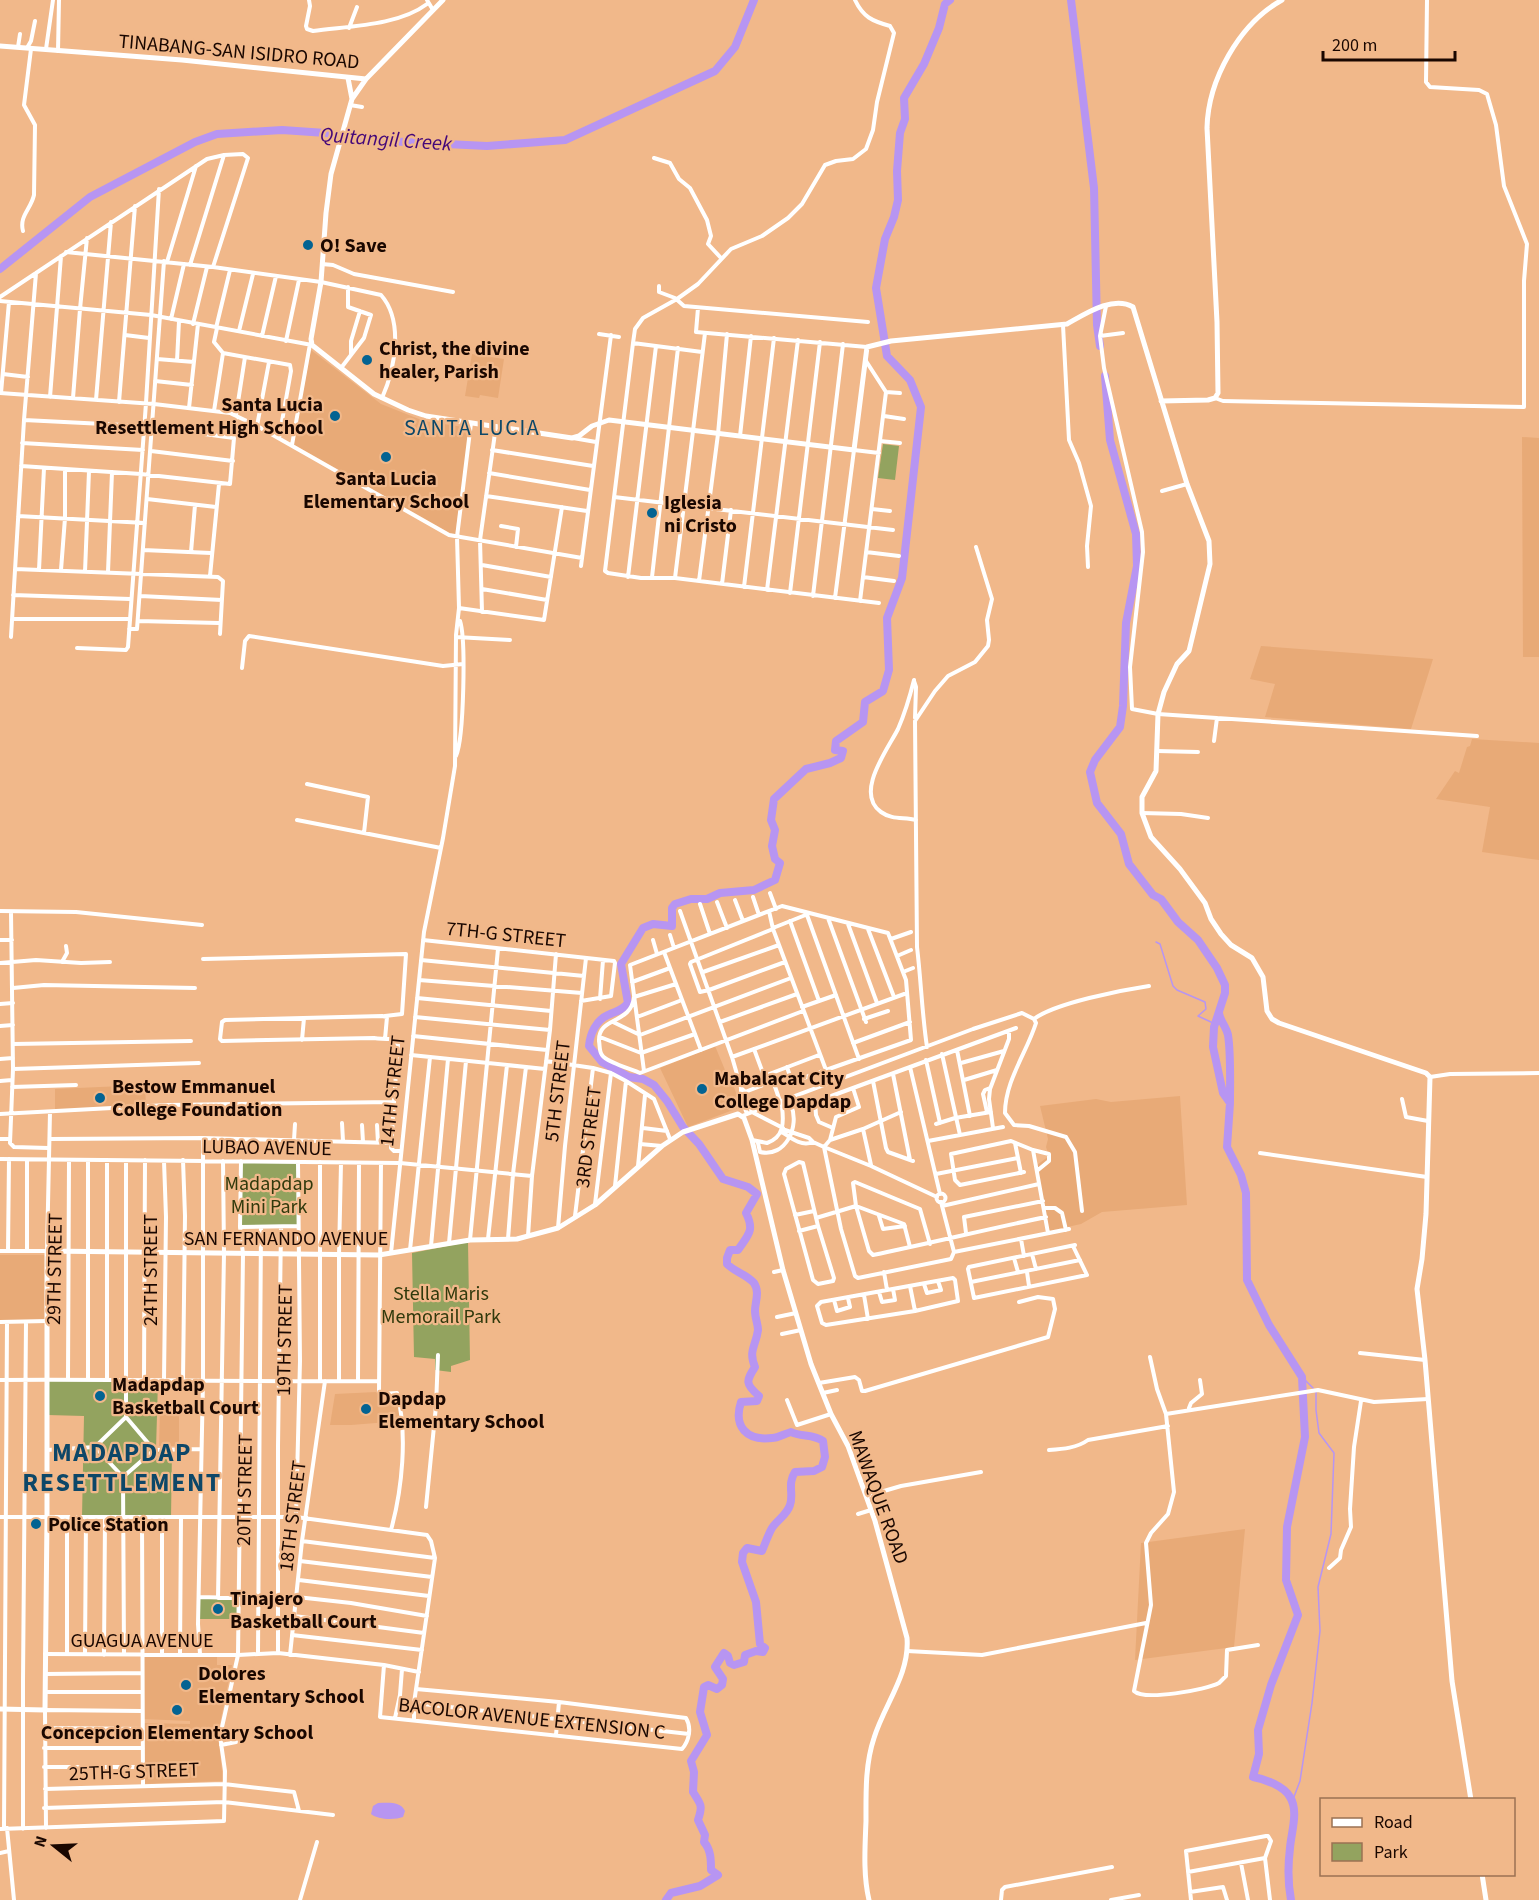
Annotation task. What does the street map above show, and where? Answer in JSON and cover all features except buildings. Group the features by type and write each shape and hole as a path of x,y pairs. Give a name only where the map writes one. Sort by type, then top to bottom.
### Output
{"street":[{"path":"46,50 53,0"},
{"path":"58,51 59,0"},
{"path":"309,0 306,23 307,28 313,31 349,28 410,14 419,10 427,2 433,10"},
{"name":"TINABANG-SAN ISIDRO ROAD","path":"0,46 182,60 366,79 442,0"},
{"path":"855,0 860,11 869,19 890,26 894,33 869,143 861,155 854,159 825,165 806,199 788,218 762,236 731,249 698,284 643,318 635,329 605,571 628,577 675,578 879,603"},
{"path":"1215,398 1219,386 1218,329 1208,140 1209,109 1222,70 1240,39 1253,23 1282,0"},
{"path":"1161,401 1215,398 1223,401 1524,407 1526,240 1502,177 1496,125 1487,94 1479,90 1430,87 1426,82 1427,0"},
{"path":"349,28 357,7"},
{"path":"23,231 21,225 23,218 34,195 35,125 24,105 29,48 35,21"},
{"path":"18,47 20,34"},
{"path":"348,78 351,102"},
{"path":"292,446 321,282 330,184 351,102 366,79"},
{"path":"351,102 362,107"},
{"path":"0,299 87,237 196,165 207,159 224,155 243,154 248,158 213,267"},
{"path":"171,319 224,155"},
{"path":"654,158 670,163 679,179 690,188 709,226 711,236 708,244 721,258"},
{"path":"129,629 137,630 138,621 159,316 166,261 196,165"},
{"path":"77,648 126,650 143,450 159,189"},
{"path":"119,402 135,205"},
{"path":"96,400 111,222"},
{"path":"73,398 87,237"},
{"path":"66,252 213,267 321,282 381,295 391,308 394,321 393,369 381,399"},
{"path":"50,397 62,256"},
{"path":"322,264 333,265 354,274 453,292"},
{"path":"189,408 195,324 207,267"},
{"path":"230,270 214,342 223,353 287,364 291,368 279,438"},
{"path":"10,637 22,443 36,272"},
{"path":"239,331 253,274"},
{"path":"262,336 276,276"},
{"path":"286,341 299,280"},
{"path":"659,286 659,292 677,299 684,306 868,322"},
{"path":"341,368 364,338 371,315 348,307 348,287"},
{"path":"0,299 9,302 159,316 311,344 381,399 426,416 596,442"},
{"path":"9,302 1,393 154,404 236,415 457,537 582,558"},
{"path":"698,308 696,332 867,347 886,342 1063,325 1091,310 1125,303 1133,307 1187,484 1209,541 1210,564 1189,651 1169,677 1158,714 1156,771 1142,797 1142,813 1151,837 1180,869 1205,903 1210,919 1221,934 1231,945 1252,958 1263,977 1266,994 1265,1007 1272,1019 1426,1073 1430,1077 1428,1177 1422,1259 1417,1289 1452,1681 1471,1798"},
{"path":"1104,307 1100,336 1106,378 1142,532 1143,552 1130,667 1131,706 1134,711 1477,736"},
{"path":"351,355 351,341 360,311"},
{"path":"177,361 179,321"},
{"path":"1063,325 1069,440 1090,506 1086,555 1088,567"},
{"path":"675,578 705,333"},
{"path":"1100,336 1123,333"},
{"path":"599,334 619,337"},
{"path":"699,581 718,434 727,334"},
{"path":"125,335 149,338"},
{"path":"581,566 611,335"},
{"path":"740,436 751,336"},
{"path":"744,587 774,338"},
{"path":"767,590 798,340"},
{"path":"790,593 820,342"},
{"path":"633,343 702,352"},
{"path":"813,596 843,344"},
{"path":"628,577 656,346"},
{"path":"835,598 867,347"},
{"path":"652,577 678,348"},
{"path":"214,411 223,353"},
{"path":"21,466 149,474 230,484 236,415 245,357"},
{"path":"157,359 194,362"},
{"path":"860,601 886,393 866,361"},
{"path":"257,426 269,362"},
{"path":"3,374 28,377"},
{"path":"155,381 192,385"},
{"path":"886,393 900,393"},
{"path":"884,417 904,419"},
{"path":"24,420 144,426"},
{"path":"572,438 598,423 609,420 879,453"},
{"path":"460,704 456,637 459,620 457,537 471,423"},
{"path":"482,612 480,540 496,426"},
{"path":"152,427 234,438"},
{"path":"880,441 900,443"},
{"path":"22,443 143,450"},
{"path":"492,450 593,466"},
{"path":"151,451 233,461"},
{"path":"39,570 44,468"},
{"path":"61,570 65,518 65,469"},
{"path":"85,572 89,471"},
{"path":"108,572 111,472"},
{"path":"489,473 590,490"},
{"path":"210,576 219,484"},
{"path":"1161,490 1187,484"},
{"path":"486,496 587,511"},
{"path":"614,497 893,530"},
{"path":"147,499 216,507"},
{"path":"191,552 195,505"},
{"path":"459,608 542,621 545,619 561,507"},
{"path":"872,509 890,511"},
{"path":"722,584 731,510"},
{"path":"18,516 145,523"},
{"path":"501,526 518,529 516,547"},
{"path":"915,721 948,676 975,662 988,646 990,640 987,620 992,599 976,547"},
{"path":"143,550 211,553"},
{"path":"866,552 899,556"},
{"path":"482,565 550,577"},
{"path":"15,568 210,576 222,579 220,634"},
{"path":"863,577 894,581"},
{"path":"482,589 548,600"},
{"path":"13,595 130,598"},
{"path":"140,596 222,600"},
{"path":"12,618 129,620"},
{"path":"459,620 463,637 460,704"},
{"path":"138,621 219,623"},
{"path":"242,668 247,636 443,666 463,664"},
{"path":"456,637 510,640"},
{"path":"916,820 893,818 880,812 873,805 870,795 875,772 899,726 914,680 916,687 917,947 921,978 921,1012 927,1047"},
{"name":"14TH STREET","path":"391,1253 424,932 454,778 460,704"},
{"path":"1214,741 1217,718"},
{"path":"1156,751 1198,752"},
{"path":"307,784 368,797 364,833"},
{"path":"1142,813 1208,818"},
{"path":"297,820 441,848"},
{"path":"770,893 776,909"},
{"path":"753,897 759,915"},
{"path":"735,900 743,921"},
{"path":"717,902 727,928"},
{"path":"700,904 710,934"},
{"path":"644,1071 630,965 782,906 888,933 903,972 911,1040 792,1082 787,1067"},
{"path":"0,911 76,912 202,925"},
{"path":"680,911 752,1112 801,1143 813,1142"},
{"path":"769,911 785,962 826,1070"},
{"path":"11,912 13,1069 10,1140 14,1148 48,1148"},
{"path":"785,962 700,992 690,964 698,958 808,914"},
{"path":"808,914 859,1059"},
{"path":"828,918 865,1021 888,1011"},
{"path":"790,921 819,1001"},
{"path":"847,923 877,1004"},
{"path":"868,928 894,998"},
{"path":"891,939 911,932"},
{"path":"670,935 674,948"},
{"path":"0,940 12,940"},
{"name":"7TH-G STREET","path":"423,940 603,960"},
{"path":"653,940 657,954"},
{"path":"703,972 779,945"},
{"path":"61,962 67,953 66,946"},
{"path":"470,1240 498,949"},
{"path":"897,956 911,950"},
{"path":"664,952 701,1050"},
{"path":"203,959 406,954 402,1014 224,1020 220,1039 222,1041 393,1039 398,1044 391,1143 392,1150 401,1151"},
{"path":"528,1236 532,1176 550,1030 556,954"},
{"name":"5TH STREET","path":"558,1228 586,958"},
{"path":"0,963 36,960 111,962"},
{"path":"421,960 584,976"},
{"path":"581,1001 600,999 611,996 615,963 603,960 600,999"},
{"path":"632,982 670,968"},
{"path":"903,972 913,968"},
{"path":"612,1022 640,1035 791,978"},
{"path":"419,980 582,993"},
{"path":"634,998 676,984"},
{"path":"13,988 44,986 195,987"},
{"path":"1034,1019 1050,1010 1102,995 1149,986"},
{"path":"732,1057 907,993"},
{"path":"720,1022 797,994"},
{"path":"634,998 630,1011 622,1018 608,1023 600,1032 600,1052 603,1058 639,1073 836,995"},
{"path":"417,998 551,1011"},
{"path":"637,1017 682,1000"},
{"path":"0,1004 13,1003"},
{"path":"743,1090 742,1115 1022,1013 1034,1019 1036,1023 1014,1077 1005,1113 1014,1125 1029,1126 1066,1137 1075,1152 1082,1211"},
{"path":"385,1016 387,1017 385,1039"},
{"path":"415,1017 550,1030"},
{"path":"303,1040 304,1018"},
{"path":"854,1043 910,1022"},
{"path":"0,1026 13,1025"},
{"path":"833,1128 819,1122 815,1102 1016,1028"},
{"path":"993,1128 989,1099 1010,1035 1009,1031"},
{"path":"599,1036 642,1052 695,1034"},
{"path":"413,1036 547,1050"},
{"path":"13,1044 191,1041"},
{"path":"754,1049 764,1076 819,1055"},
{"path":"957,1050 970,1116"},
{"path":"961,1063 1005,1050"},
{"path":"942,1054 960,1135"},
{"path":"411,1055 545,1069"},
{"path":"410,1250 430,1057"},
{"path":"0,1059 13,1058"},
{"path":"431,1246 448,1059"},
{"path":"926,1060 938,1123 989,1112"},
{"path":"449,1243 466,1061"},
{"path":"546,1061 593,1068 611,1073 626,1081 654,1099 670,1139"},
{"path":"13,1069 199,1063"},
{"path":"488,1239 507,1065"},
{"path":"508,1239 526,1067"},
{"path":"910,1067 936,1174 938,1195"},
{"path":"575,1216 593,1068"},
{"path":"964,1080 998,1070"},
{"name":"3RD STREET","path":"595,1205 611,1073"},
{"path":"1430,1077 1450,1074 1539,1073"},
{"path":"873,1081 888,1152 911,1160 893,1074"},
{"path":"0,1081 12,1080"},
{"path":"615,1186 626,1081"},
{"path":"743,1090 773,1081 781,1101 782,1130 774,1141 755,1141 760,1152 768,1153 779,1149 793,1132 792,1106 782,1107"},
{"path":"12,1087 76,1085"},
{"path":"824,1147 830,1140 838,1116 859,1107 853,1088"},
{"path":"638,1167 645,1095"},
{"path":"1402,1099 1406,1117 1428,1121"},
{"path":"743,1102 748,1100"},
{"path":"0,1114 168,1106 394,1102"},
{"path":"46,1828 44,1654 50,1112"},
{"path":"830,1140 863,1129 901,1112"},
{"name":"SAN FERNANDO AVENUE","path":"0,1251 379,1255 470,1240 528,1236 558,1228 595,1205 670,1139 692,1129 742,1115"},
{"name":"MAWAQUE ROAD","path":"742,1115 755,1141 783,1270 801,1330 822,1394 848,1446 867,1496 903,1621 907,1651 903,1670 877,1728 868,1763 865,1841 869,1900"},
{"path":"342,1123 343,1141"},
{"path":"294,1140 295,1124"},
{"path":"362,1125 363,1142"},
{"path":"377,1125 378,1143"},
{"path":"928,1142 1003,1127"},
{"path":"643,1128 667,1131"},
{"path":"863,1129 871,1166"},
{"path":"782,1130 810,1138 824,1147 938,1195 943,1194 946,1197 942,1204 954,1252 951,1259 858,1278 855,1276 837,1212 824,1147"},
{"path":"50,1139 203,1138 391,1143"},
{"path":"200,1654 203,1138"},
{"path":"0,1140 10,1140"},
{"path":"1015,1142 1023,1172 960,1185 955,1180 951,1154 1008,1142 1015,1142 1051,1155 1046,1165 1038,1170"},
{"path":"640,1144 662,1146"},
{"path":"1033,1150 1048,1233"},
{"path":"1260,1153 1428,1177"},
{"path":"936,1174 1018,1158"},
{"name":"LUBAO AVENUE","path":"0,1159 400,1163 532,1176"},
{"path":"8,1251 9,1159"},
{"path":"27,1160 27,1251"},
{"name":"29TH STREET","path":"68,1378 69,1160"},
{"path":"88,1160 88,1379"},
{"path":"107,1160 107,1379"},
{"path":"144,1380 145,1160"},
{"path":"183,1160 185,1216 183,1380"},
{"path":"126,1161 126,1417 154,1450"},
{"name":"24TH STREET","path":"164,1161 164,1380"},
{"path":"218,1598 224,1253 223,1161"},
{"path":"4,1829 224,1821 220,1736 238,1655 243,1254 240,1227 241,1161"},
{"name":"19TH STREET","path":"296,1517 301,1255 298,1226 298,1162"},
{"name":"18TH STREET","path":"290,1655 322,1381 320,1162"},
{"path":"800,1162 814,1211 834,1278 823,1284 815,1283 813,1280 784,1172 800,1162"},
{"path":"339,1381 342,1163"},
{"path":"358,1382 359,1163"},
{"path":"381,1163 380,1394 397,1393 402,1426 396,1512 391,1530"},
{"path":"930,1244 920,1209 855,1182 852,1185 856,1206 872,1254 930,1244 966,1233 1046,1217"},
{"path":"942,1204 1039,1184"},
{"path":"966,1233 964,1217 1043,1201"},
{"path":"816,1218 856,1206 905,1226"},
{"path":"954,1252 1067,1230 1062,1213 1055,1208 1044,1208"},
{"path":"795,1215 814,1211"},
{"path":"879,1216 883,1231 905,1226"},
{"path":"240,1227 298,1226"},
{"path":"799,1231 818,1226"},
{"path":"905,1226 910,1247"},
{"name":"20TH STREET","path":"258,1654 261,1227"},
{"path":"278,1653 281,1227"},
{"path":"1021,1239 1024,1256"},
{"path":"1074,1246 1087,1275 974,1298 969,1267 1032,1254 1074,1246"},
{"path":"1032,1254 1036,1269"},
{"path":"1014,1258 1018,1272"},
{"path":"971,1282 1080,1260"},
{"path":"774,1272 783,1270"},
{"path":"884,1272 887,1290"},
{"path":"1027,1272 1029,1286"},
{"path":"952,1278 955,1280 958,1301 868,1319 826,1325 822,1323 817,1306 821,1302 887,1290 952,1278"},
{"path":"924,1284 927,1293 940,1290 938,1281"},
{"path":"910,1286 915,1311"},
{"path":"879,1292 882,1302 895,1300 893,1289"},
{"path":"864,1295 868,1319"},
{"path":"834,1300 837,1311 850,1307 849,1298"},
{"path":"819,1383 855,1377 859,1380 862,1390 865,1391 1048,1337 1055,1309 1053,1299 1038,1298 1019,1302"},
{"path":"777,1317 796,1313"},
{"path":"0,1322 47,1321"},
{"path":"7,1322 2,1709 4,1829 9,1851 14,1900"},
{"path":"23,1829 26,1322"},
{"path":"782,1334 801,1330"},
{"path":"1360,1353 1425,1360"},
{"path":"426,1507 436,1406 438,1355"},
{"path":"1150,1358 1166,1414 1174,1492 1167,1514 1151,1533 1146,1543 1151,1605 1134,1692 1139,1695 1154,1696 1217,1684 1226,1676 1227,1650 1258,1645"},
{"path":"0,1380 68,1378 241,1382 379,1381"},
{"path":"1188,1409 1191,1403 1202,1394 1200,1380"},
{"path":"822,1394 837,1390"},
{"path":"1166,1414 1318,1390 1361,1401 1428,1399"},
{"path":"787,1400 797,1425 831,1414"},
{"path":"1329,1568 1340,1558 1350,1527 1354,1447 1361,1401"},
{"path":"46,1450 95,1447 126,1417"},
{"path":"1050,1450 1067,1449 1088,1440 1168,1426"},
{"path":"95,1447 123,1477 124,1654"},
{"path":"123,1477 154,1450 201,1449"},
{"path":"867,1496 933,1479 981,1472"},
{"path":"858,1514 871,1510"},
{"path":"0,1517 296,1517 427,1535 435,1557 414,1703 414,1720"},
{"path":"67,1517 67,1654"},
{"path":"86,1517 86,1654"},
{"path":"104,1655 105,1518"},
{"path":"142,1518 142,1786"},
{"path":"162,1518 162,1654"},
{"path":"180,1654 181,1518"},
{"path":"0,1536 6,1536"},
{"path":"302,1541 435,1557"},
{"path":"300,1561 432,1576"},
{"path":"298,1580 429,1596"},
{"path":"199,1597 239,1598"},
{"path":"297,1597 351,1603 427,1616"},
{"path":"294,1616 424,1633"},
{"path":"907,1651 982,1655 1146,1623"},
{"path":"292,1635 422,1650"},
{"name":"GUAGUA AVENUE","path":"44,1654 238,1655 278,1653 384,1665 419,1672"},
{"name":"BACOLOR AVENUE EXTENSION C","path":"384,1665 380,1717 682,1749 689,1734"},
{"path":"394,1718 400,1695 402,1669"},
{"path":"45,1674 142,1674"},
{"path":"414,1703 689,1734 686,1718 559,1702 416,1689"},
{"path":"45,1692 142,1692"},
{"path":"556,1735 559,1702"},
{"path":"2,1709 142,1711"},
{"path":"45,1728 142,1729"},
{"path":"221,1745 236,1742"},
{"path":"44,1748 143,1748"},
{"path":"44,1767 143,1767"},
{"name":"25TH-G STREET","path":"45,1789 224,1784 292,1791 296,1795 299,1811"},
{"path":"44,1808 224,1802 333,1815"},
{"path":"1191,1900 1186,1851 1268,1836 1271,1840 1266,1858 1270,1900"},
{"path":"300,1900 317,1842"},
{"path":"0,1853 9,1851"},
{"path":"1188,1872 1266,1858"},
{"path":"1241,1863 1248,1900"},
{"path":"1002,1900 1002,1890 1005,1887 1112,1867"},
{"path":"1482,1876 1486,1900"},
{"path":"1190,1892 1223,1887 1227,1900"},
{"path":"1111,1900 1139,1895"}],"shaded area":[{"path":"311,350 381,404 424,421 470,428 455,536 293,444"},
{"path":"472,354 504,359 498,398 480,395 479,398 465,396"},
{"path":"1522,437 1539,438 1539,657 1523,657"},
{"path":"1261,646 1433,659 1411,729 1265,717 1275,684 1250,679"},
{"path":"1472,739 1539,743 1539,860 1482,852 1490,807 1436,799 1455,771 1459,773 1467,747 1470,746"},
{"name":"Mabalacat City College Dapdap","path":"715,1046 725,1070 728,1070 741,1107 688,1127 660,1068"},
{"name":"Bestow Emmanuel College Foundation","path":"145,1085 146,1106 55,1111 55,1089"},
{"path":"1180,1096 1187,1205 1102,1212 1081,1224 1049,1231 1037,1165 1049,1156 1046,1147 1048,1139 1040,1106 1096,1099 1111,1102"},
{"path":"0,1255 46,1255 45,1320 0,1320"},
{"name":"Dapdap Elementary School","path":"376,1392 379,1395 396,1393 401,1421 330,1425 335,1394"},
{"path":"160,1410 179,1410 179,1446 159,1446"},
{"path":"1245,1529 1234,1647 1135,1660 1141,1543"},
{"path":"143,1656 217,1656 217,1665 232,1665 218,1733 223,1781 143,1784 143,1723 190,1724 190,1721 142,1719"},
{"path":"378,1803 394,1803 400,1806 405,1811 403,1817 387,1819 374,1816 371,1814 373,1806"}],"green space":[{"path":"883,444 899,446 895,480 878,478"},
{"name":"Madapdap Mini Park","path":"241,1161 298,1162 298,1226 240,1227"},
{"name":"Stella Maris Memorail Park","path":"468,1242 470,1360 451,1366 451,1372 435,1370 435,1359 414,1357 412,1253"},
{"path":"48,1379 158,1381 156,1449 172,1450 171,1518 82,1517 84,1416 48,1415"},
{"name":"Tinajero Basketball Court","path":"200,1599 237,1599 237,1619 200,1619"}],"waterway":[{"name":"Quitangil Creek","path":"0,269 90,197 195,142 217,134 282,130 326,133 365,140 487,146 565,140 715,71 735,47 754,0"},
{"path":"666,1900 671,1893 700,1886 718,1875 711,1870 711,1859 704,1842 705,1835 698,1820 701,1808 693,1792 694,1772 691,1761 707,1735 700,1712 704,1687 708,1685 717,1689 722,1685 723,1679 715,1667 724,1653 734,1665 744,1662 745,1655 756,1651 763,1652 765,1648 760,1644 756,1602 742,1562 743,1553 747,1548 762,1551 772,1528 789,1509 791,1481 795,1472 814,1471 822,1467 825,1457 823,1441 819,1439 791,1432 774,1438 755,1437 744,1430 739,1419 741,1402 757,1401 759,1396 748,1382 755,1367 752,1352 758,1330 755,1311 757,1293 754,1283 727,1264 727,1258 730,1250 738,1250 749,1233 750,1224 746,1213 757,1194 748,1187 723,1179 654,1085 643,1079 629,1077 602,1062 589,1046 592,1032 600,1020 628,1003 621,964 643,928 653,924 672,926 672,908 675,904 691,899 707,899 720,893 754,890 775,880 780,863 775,859 772,846 775,830 771,820 774,799 806,769 841,758 843,751 835,750 836,741 863,722 865,702 883,691 889,670 887,618 902,578 921,407 910,380 887,356 876,288 885,239 898,200 897,171 900,133 905,119 904,98 924,64 939,28 945,4 950,0"},
{"path":"1071,0 1094,188 1097,325 1100,346"},
{"path":"1105,376 1110,440 1136,534 1137,566 1126,623 1120,727 1095,760 1090,772 1097,803 1121,834 1129,864 1153,895 1161,899 1178,922 1198,940 1217,968 1225,985 1225,993 1214,1027 1213,1047 1223,1093 1230,1103 1227,1147 1241,1175 1246,1193 1247,1280 1269,1325 1302,1377 1305,1437 1287,1527 1286,1580 1298,1615 1271,1685 1258,1730 1259,1754 1253,1777 1279,1786 1293,1803 1289,1867 1291,1900"},
{"path":"1156,942 1160,944 1173,986 1205,1002 1206,1009 1198,1016 1211,1022 1214,1027"},
{"path":"1219,1013 1229,1043 1230,1102"},
{"path":"1302,1377 1313,1388"},
{"path":"1292,1802 1300,1781 1312,1703 1320,1631 1318,1587 1331,1534 1334,1453 1319,1433 1316,1392"}],"place":[{"name":"O! Save","path":"308,245"},
{"name":"Christ, the divine healer, Parish","path":"367,360"},
{"name":"Santa Lucia Resettlement High School","path":"335,416"},
{"name":"Santa Lucia Elementary School","path":"386,457"},
{"name":"Iglesia ni Cristo","path":"652,513"},
{"name":"Mabalacat City College Dapdap","path":"702,1089"},
{"name":"Bestow Emmanuel College Foundation","path":"100,1098"},
{"name":"Madapdap Basketball Court","path":"100,1396"},
{"name":"Dapdap Elementary School","path":"366,1409"},
{"name":"Police Station","path":"36,1524"},
{"name":"Tinajero Basketball Court","path":"218,1609"},
{"name":"Dolores Elementary School","path":"186,1685"},
{"name":"Concepcion Elementary School","path":"177,1710"}],"district":[{"name":"SANTA LUCIA","path":"472,427"},
{"name":"MADAPDAP RESETTLEMENT","path":"122,1467"}]}
